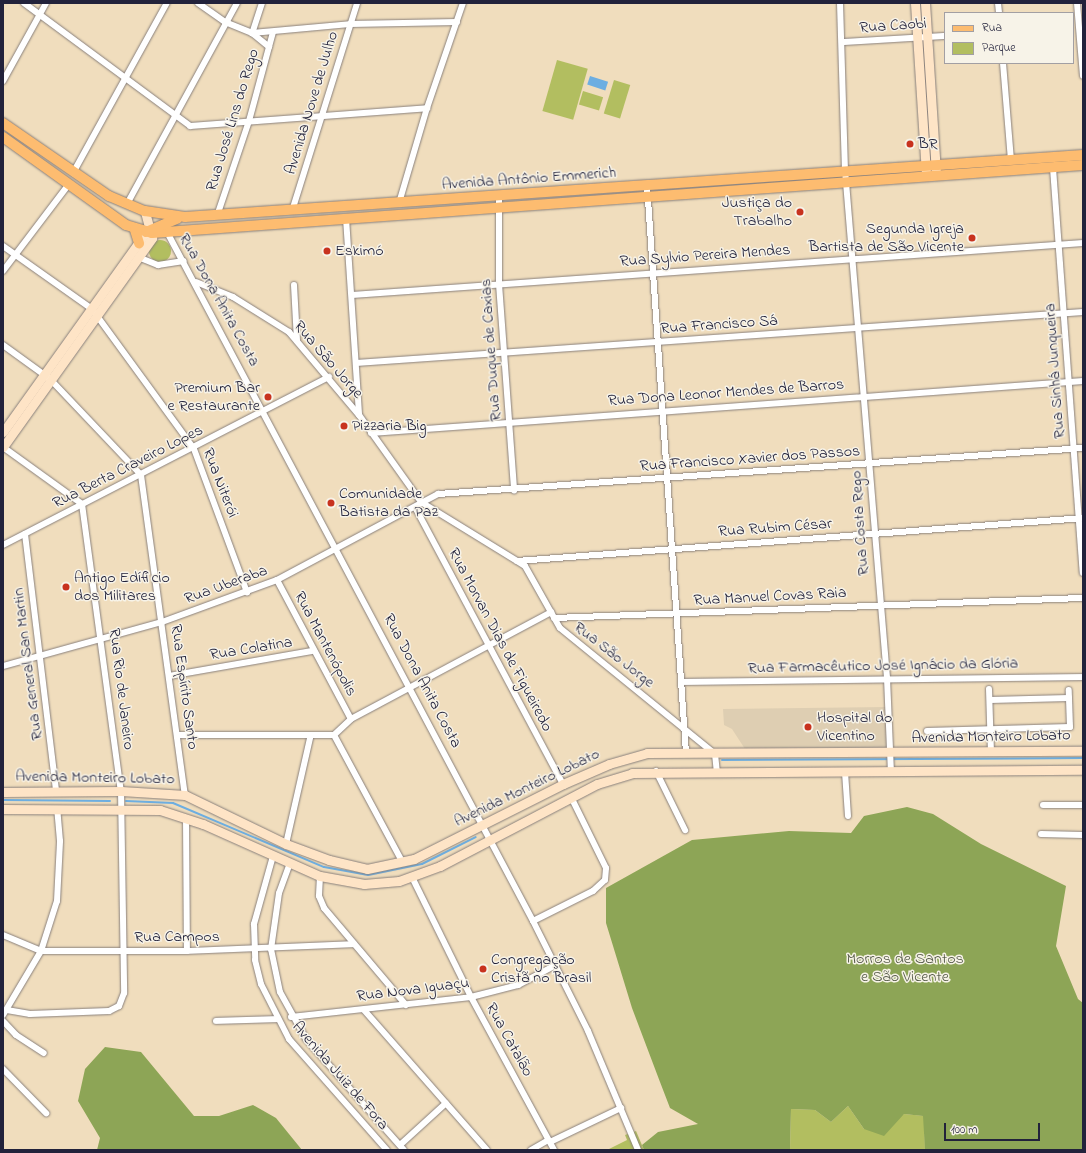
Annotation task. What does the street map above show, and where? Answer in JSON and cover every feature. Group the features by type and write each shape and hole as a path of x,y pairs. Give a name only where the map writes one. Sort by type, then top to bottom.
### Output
{"main road":[{"name":"Avenida Antônio Emmerich","path":"3,123 73,173 127,204 145,211 185,218 845,170 1083,155"},
{"path":"3,137 135,230 142,244"},
{"name":"Avenida Antônio Emmerich","path":"165,227 346,218 497,208 932,178 1083,165"},
{"path":"560,190 561,203"},
{"path":"135,230 150,231 165,227 185,218"}],"street":[{"path":"24,3 190,126 427,108"},
{"path":"3,81 46,3"},
{"path":"73,173 128,79 167,3"},
{"path":"198,3 225,22 252,33 269,47"},
{"path":"127,204 177,117 236,3"},
{"path":"252,33 262,3"},
{"name":"Avenida Nove de Julho","path":"292,211 323,117 357,3"},
{"path":"399,203 427,108 464,3"},
{"name":"Rua Costa Rego","path":"840,3 843,42 845,170 864,396 879,605 887,678 891,770"},
{"path":"915,3 923,37"},
{"path":"925,3 923,37 932,178"},
{"path":"1077,3 1083,76"},
{"path":"252,33 350,24 457,22"},
{"name":"Rua José Lins do Rego","path":"217,216 249,121 273,32"},
{"name":"Rua Caobi","path":"843,42 944,36"},
{"path":"1003,64 1011,160"},
{"name":"Rua Sinhá Junqueira","path":"1053,168 1068,382 1081,518 1083,573"},
{"path":"3,271 69,184"},
{"path":"647,185 683,682 686,754"},
{"name":"Rua Duque de Caxias","path":"499,196 497,208 499,284 506,350 514,490"},
{"path":"82,504 3,447 48,377 150,231 145,211"},
{"path":"346,218 359,415"},
{"name":"Rua Dona Anita Costa","path":"165,227 196,282 338,549 556,965 621,1108 638,1150"},
{"name":"Rua Sylvio Pereira Mendes","path":"352,295 1083,243"},
{"path":"94,312 138,257 142,244"},
{"name":"Rua Niterói","path":"3,246 94,312 194,449 248,592"},
{"path":"138,257 154,264 184,261"},
{"name":"Rua São Jorge","path":"196,282 233,297 280,325 297,341 359,415 421,502 525,566 552,615 579,645 686,728 715,755"},
{"path":"294,285 297,341"},
{"name":"Rua Francisco Sá","path":"356,363 506,350 658,342 1083,312"},
{"path":"3,345 48,377 142,475"},
{"path":"3,432 48,377"},
{"name":"Rua Berta Craveiro Lopes","path":"3,545 194,449 328,378"},
{"name":"Rua Dona Leonor Mendes de Barros","path":"371,433 509,421 1083,381"},
{"name":"Rua Francisco Xavier dos Passos","path":"421,502 438,494 514,490 1083,448"},
{"name":"Rua Espírito Santo","path":"142,475 185,795"},
{"name":"Rua Uberaba","path":"3,666 162,622 248,592 277,580 338,549 415,507 421,502"},
{"name":"Rua Rio de Janeiro","path":"8,1010 30,1014 109,1011 123,1000 121,793 102,638 82,504"},
{"name":"Rua Morvan Dias de Figueiredo","path":"415,507 487,647 563,784"},
{"name":"Rua Rubim César","path":"517,561 673,548 874,535 1081,518"},
{"name":"Rua General San Martin","path":"24,534 56,792"},
{"name":"Rua Mantenópolis","path":"277,580 312,651 351,719"},
{"name":"Rua Manuel Covas Raia","path":"552,615 678,615 879,605 1083,598"},
{"path":"177,735 310,738 334,735 351,719 487,647 552,615"},
{"name":"Rua Colatina","path":"169,676 312,651"},
{"name":"Rua Farmacêutico José Ignácio da Glória","path":"683,682 887,678 1083,677"},
{"path":"989,689 991,752"},
{"path":"927,731 1070,727 1069,690"},
{"path":"990,700 1069,698"},
{"path":"334,735 403,863"},
{"path":"286,844 310,738"},
{"name":"Avenida Monteiro Lobato","path":"3,792 185,795 286,844 354,867 403,863 484,827 563,784 628,758 647,753 890,756 991,752 1083,751"},
{"path":"715,755 717,772"},
{"name":"Avenida Monteiro Lobato","path":"3,809 57,810 122,807 160,810 186,818 320,876 364,884 412,877 571,797 617,777 656,771 845,772 891,770 1083,770"},
{"path":"656,771 685,830"},
{"path":"845,772 848,816"},
{"path":"533,921 593,891 605,880 606,868 571,797"},
{"path":"1043,805 1083,805"},
{"path":"3,1015 8,1010 41,951 57,901 60,841 57,810"},
{"path":"186,818 186,952"},
{"path":"1041,834 1083,835"},
{"name":"Avenida Juiz de Fora","path":"273,856 256,910 254,949 261,984 277,1019 296,1049 387,1150"},
{"name":"Avenida Juiz de Fora","path":"290,862 279,893 272,949 273,969 291,1016 306,1039 402,1148"},
{"path":"320,876 319,896 324,908 406,1005"},
{"name":"Rua Catalão","path":"412,877 471,997 554,1150"},
{"name":"Rua Campos","path":"3,935 41,951 123,950 186,952 354,944"},
{"name":"Rua Nova Iguaçu","path":"291,1016 364,1010 471,997 518,985 556,965"},
{"path":"364,1010 487,1150"},
{"path":"216,1021 277,1019"},
{"path":"3,1021 16,1035 44,1053"},
{"path":"3,1069 46,1113"},
{"path":"402,1148 446,1103"},
{"path":"531,1150 621,1108"}],"shaded area":[{"name":"Hospital do Vicentino","path":"887,707 888,749 745,749 732,729 724,725 723,709"}],"green space":[{"path":"557,60 588,69 573,120 542,111"},
{"path":"614,80 630,85 620,118 604,113"},
{"path":"583,91 603,97 599,111 579,104"},
{"path":"160,240 168,243 171,251 168,259 160,262 152,259 149,251 152,243"},
{"name":"Morros de Santos e São Vicente","path":"907,807 933,814 981,844 1066,886 1056,946 1078,999 1083,1003 1083,1150 925,1150 923,1116 904,1114 884,1136 864,1129 848,1106 831,1122 815,1110 791,1109 790,1150 644,1150 642,1145 658,1132 698,1124 670,1108 632,1008 606,923 606,888 692,840 789,831 851,833 864,816"},
{"path":"105,1047 141,1052 194,1116 219,1116 253,1105 276,1118 302,1150 97,1150 100,1138 78,1101 85,1069"},
{"path":"848,1106 864,1129 904,1114 924,1116 925,1150 790,1150 791,1109 815,1110 831,1122"},
{"path":"636,1131 644,1150 607,1150 627,1140 625,1135"}],"water":[{"path":"590,76 608,82 605,90 587,85"}],"waterway":[{"path":"722,760 1083,758"},
{"path":"3,800 110,801"},
{"path":"126,801 173,803 324,867 368,875 422,864 476,837"}],"place":[{"name":"BR","path":"910,144"},
{"name":"Justiça do Trabalho","path":"800,212"},
{"name":"Segunda Igreja Bartista de São Vicente","path":"972,238"},
{"name":"Eskimó","path":"327,251"},
{"name":"Premium Bar e Restaurante","path":"268,397"},
{"name":"Pizzaria Big","path":"344,426"},
{"name":"Comunidade Batista da Paz","path":"331,503"},
{"name":"Antigo Edíficio dos Militares","path":"66,587"},
{"name":"Hospital do Vicentino","path":"808,727"},
{"name":"Congregação Cristã no Brasil","path":"483,969"}]}
